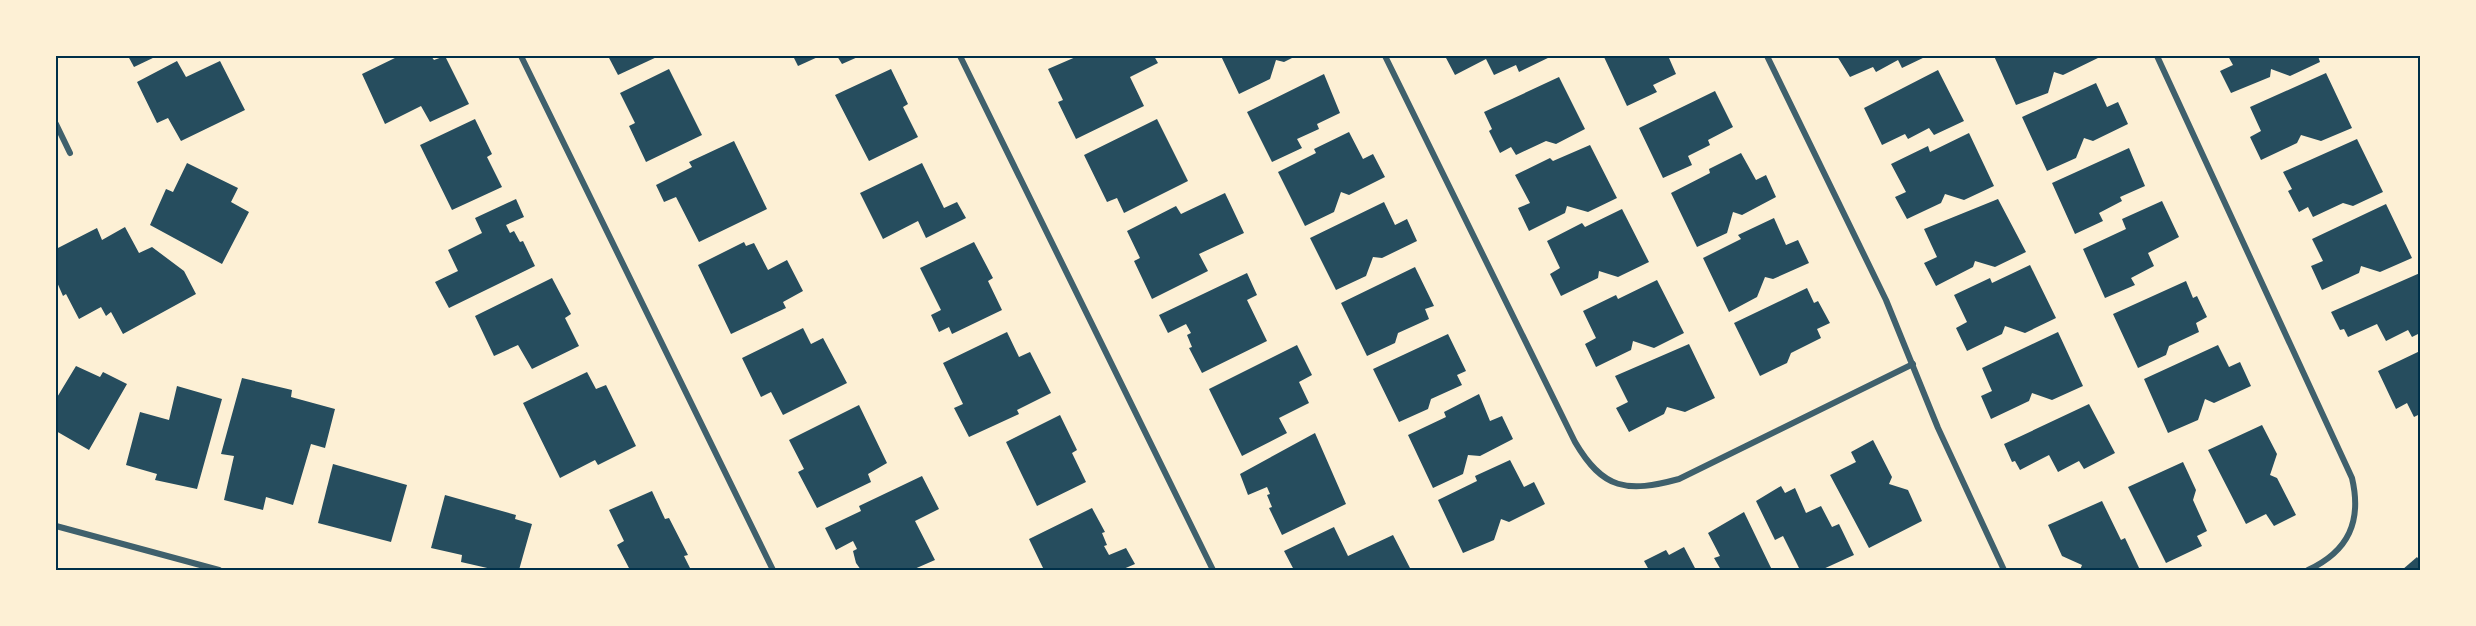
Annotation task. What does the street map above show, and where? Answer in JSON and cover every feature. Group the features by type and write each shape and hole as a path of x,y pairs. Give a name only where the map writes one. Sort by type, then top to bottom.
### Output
{"street":[{"path":"521,56 773,570"},
{"path":"960,56 1213,570"},
{"path":"1385,56 1575,442 1588,464 1606,481 1629,488 1654,486 1679,479 1913,364"},
{"path":"1767,56 1886,300 1938,428 2004,570"},
{"path":"2157,56 2352,478 2357,500 2353,528 2339,548 2322,564 2308,570"},
{"path":"56,124 70,153"},
{"path":"56,526 219,570"},
{"path":"764,553 767,570"}],"building":[{"path":"128,56 157,56 134,67"},
{"path":"399,56 431,56 434,60 445,56 469,104 430,122 421,106 385,124 362,74"},
{"path":"608,56 659,56 618,75"},
{"path":"793,56 820,56 798,66"},
{"path":"837,56 860,56 842,64"},
{"path":"1078,56 1154,56 1158,63 1130,77 1144,106 1076,139 1058,102 1063,100 1048,69"},
{"path":"1221,56 1296,56 1284,62 1276,60 1270,79 1239,94"},
{"path":"1445,56 1552,56 1519,72 1516,65 1494,75 1486,59 1455,75"},
{"path":"1675,56 1669,58 1676,74 1653,85 1657,92 1627,106 1604,57"},
{"path":"1837,56 1927,56 1902,68 1898,60 1876,72 1873,67 1850,77"},
{"path":"1994,56 2100,57 2063,75 2054,72 2048,93 2016,105"},
{"path":"2228,56 2318,56 2320,62 2290,76 2271,69 2270,77 2231,93 2220,71 2233,65"},
{"path":"177,61 186,77 220,61 245,110 181,141 168,118 157,123 137,82"},
{"path":"669,69 702,135 646,162 629,126 635,123 620,93"},
{"path":"891,69 908,104 903,107 918,137 869,161 835,95"},
{"path":"1938,70 1964,121 1934,135 1929,128 1908,139 1905,134 1882,145 1864,108"},
{"path":"2326,73 2352,128 2321,141 2301,135 2297,143 2261,160 2250,137 2261,131 2250,107"},
{"path":"1324,74 1340,113 1317,124 1319,129 1297,139 1302,148 1272,162 1247,112"},
{"path":"1559,77 1585,129 1556,144 1546,141 1516,155 1511,147 1500,153 1489,131 1492,129 1484,112"},
{"path":"2096,83 2107,107 2118,102 2128,124 2093,141 2084,138 2076,158 2047,171 2022,117"},
{"path":"1715,91 1733,127 1708,140 1710,145 1688,156 1692,165 1663,178 1639,128"},
{"path":"475,119 492,154 487,157 502,187 452,210 420,145"},
{"path":"1157,119 1188,181 1124,213 1117,198 1107,202 1084,155"},
{"path":"1349,132 1363,159 1373,154 1385,177 1349,195 1341,192 1334,212 1305,226 1278,172 1316,153 1314,149"},
{"path":"1969,133 1994,186 1964,200 1945,194 1941,203 1907,219 1895,197 1906,192 1891,164 1928,146 1930,152"},
{"path":"2357,139 2383,192 2353,206 2343,203 2313,217 2308,207 2299,212 2288,191 2292,189 2283,172"},
{"path":"734,141 767,209 699,242 676,197 664,202 656,185 692,167 689,162"},
{"path":"1590,145 1617,198 1588,212 1567,206 1565,213 1529,231 1518,208 1530,203 1515,175 1550,158 1553,161"},
{"path":"2129,148 2145,186 2120,197 2122,201 2099,213 2103,221 2075,234 2052,183"},
{"path":"1741,153 1756,180 1766,175 1776,197 1742,215 1733,212 1727,233 1697,247 1671,193 1710,173 1709,169"},
{"path":"187,163 238,188 231,202 249,212 222,264 150,225 166,189 173,192"},
{"path":"922,163 944,208 957,202 966,218 926,238 918,221 883,239 860,193"},
{"path":"1225,193 1244,233 1199,254 1208,271 1152,299 1134,261 1140,258 1127,231 1176,206 1181,214"},
{"path":"516,199 524,217 506,225 510,233 514,231 520,242 523,241 535,266 449,308 435,282 458,271 448,250 482,233 475,218"},
{"path":"1998,199 2026,252 1995,267 1975,261 1973,267 1936,286 1924,263 1937,257 1924,229"},
{"path":"2162,201 2179,237 2148,253 2154,266 2131,278 2135,285 2105,298 2083,249 2126,229 2122,219"},
{"path":"1384,202 1395,225 1407,219 1417,241 1382,258 1373,257 1366,276 1336,290 1310,238"},
{"path":"2386,204 2412,258 2380,272 2361,266 2359,273 2322,290 2311,266 2323,261 2312,239"},
{"path":"1622,209 1649,262 1618,277 1599,271 1598,278 1561,296 1550,274 1560,268 1547,241 1582,223 1585,227"},
{"path":"1774,218 1786,245 1798,240 1809,263 1773,279 1765,277 1757,297 1729,312 1703,258 1741,239 1738,235"},
{"path":"125,227 139,253 152,247 184,271 196,294 123,334 111,312 106,316 101,307 79,319 66,294 63,296 56,280 56,249 97,228 102,240"},
{"path":"744,242 746,246 754,243 768,270 787,260 803,291 783,302 786,308 731,334 698,265"},
{"path":"974,242 993,278 988,281 1002,310 952,334 949,327 939,332 931,315 941,310 920,268"},
{"path":"2030,265 2056,318 2025,333 2005,326 2002,334 1967,351 1956,328 1967,322 1954,295 1990,278 1992,283"},
{"path":"1415,267 1434,306 1425,309 1429,319 1398,333 1395,343 1367,356 1341,303"},
{"path":"1247,273 1257,295 1247,300 1267,341 1202,373 1189,348 1192,347 1187,335 1191,333 1186,324 1168,333 1159,315"},
{"path":"2420,273 2420,333 2412,337 2408,330 2386,341 2377,324 2348,337 2344,329 2340,330 2331,312"},
{"path":"552,278 571,314 565,318 579,346 532,369 518,345 494,356 475,316"},
{"path":"1657,280 1684,333 1654,348 1633,341 1631,350 1596,367 1585,344 1596,338 1583,311 1616,295 1618,299"},
{"path":"2186,281 2193,298 2197,296 2207,317 2196,323 2199,332 2169,346 2166,355 2138,368 2113,314"},
{"path":"1807,288 1814,303 1818,301 1830,323 1817,329 1821,338 1791,353 1787,363 1760,376 1734,323"},
{"path":"803,328 811,344 823,338 847,383 783,415 771,392 761,397 742,358"},
{"path":"1007,332 1019,357 1030,352 1051,393 1017,410 1019,414 969,437 954,408 963,404 943,363"},
{"path":"2058,332 2083,386 2052,400 2032,393 2029,401 1991,419 1981,396 1992,391 1982,368"},
{"path":"1448,334 1466,371 1457,375 1462,385 1431,399 1428,409 1399,422 1373,369"},
{"path":"1689,344 1715,398 1685,412 1667,407 1664,414 1629,432 1616,408 1628,402 1615,376"},
{"path":"1297,345 1312,375 1299,382 1309,403 1279,418 1287,433 1242,456 1209,389"},
{"path":"2218,345 2229,367 2240,362 2251,386 2214,403 2205,399 2198,420 2168,433 2144,379"},
{"path":"2420,351 2420,414 2414,417 2407,403 2396,409 2378,371"},
{"path":"76,366 100,377 103,372 127,384 89,450 56,431 56,399"},
{"path":"587,372 596,389 606,385 636,446 598,465 595,460 560,478 523,403"},
{"path":"242,378 292,390 291,397 335,409 325,448 311,444 293,505 266,497 263,510 224,500 234,456 221,454"},
{"path":"177,386 222,399 197,489 155,480 157,474 126,465 140,412 169,420"},
{"path":"1479,394 1490,421 1502,416 1513,439 1480,456 1468,455 1463,474 1433,488 1408,435 1446,417 1444,412"},
{"path":"2089,404 2115,453 2084,469 2079,461 2058,472 2049,455 2020,470 2015,461 2012,462 2004,444"},
{"path":"859,405 887,463 868,474 871,482 817,508 798,472 804,469 789,440"},
{"path":"1060,415 1077,450 1072,453 1086,482 1037,506 1006,442"},
{"path":"2262,425 2277,454 2270,475 2277,478 2296,515 2274,526 2266,514 2246,524 2208,450"},
{"path":"1315,433 1346,504 1282,535 1269,508 1272,507 1267,495 1270,494 1267,487 1248,495 1240,474"},
{"path":"1873,440 1892,477 1889,484 1908,490 1922,521 1869,548 1830,475 1856,462 1851,452"},
{"path":"1510,460 1524,487 1534,482 1545,504 1509,522 1501,519 1494,540 1463,553 1438,500 1477,481 1475,476"},
{"path":"2183,462 2196,490 2193,500 2207,531 2197,536 2202,546 2166,563 2128,487"},
{"path":"333,464 407,485 391,542 318,523"},
{"path":"922,476 939,509 915,521 935,560 912,570 861,570 856,563 853,551 857,549 853,541 836,550 825,528 861,511 859,506"},
{"path":"1781,486 1785,493 1795,488 1806,513 1821,506 1832,527 1839,524 1854,555 1821,570 1800,570 1783,536 1775,540 1756,501"},
{"path":"652,491 665,519 669,518 688,555 684,556 691,570 630,570 617,545 624,541 609,510"},
{"path":"445,495 516,515 515,519 532,524 519,570 496,570 461,562 462,555 431,548"},
{"path":"2102,501 2121,540 2125,538 2140,570 2080,570 2082,565 2062,556 2048,525"},
{"path":"1092,508 1105,532 1102,533 1107,545 1104,546 1109,555 1126,548 1135,564 1121,570 1044,570 1029,539"},
{"path":"1744,512 1772,570 1721,570 1714,558 1720,556 1708,533"},
{"path":"1334,527 1348,556 1393,535 1411,570 1294,570 1284,551"},
{"path":"1684,547 1696,570 1649,570 1644,561 1666,550 1669,555"},
{"path":"2417,557 2420,561 2420,570 2402,570"}]}
